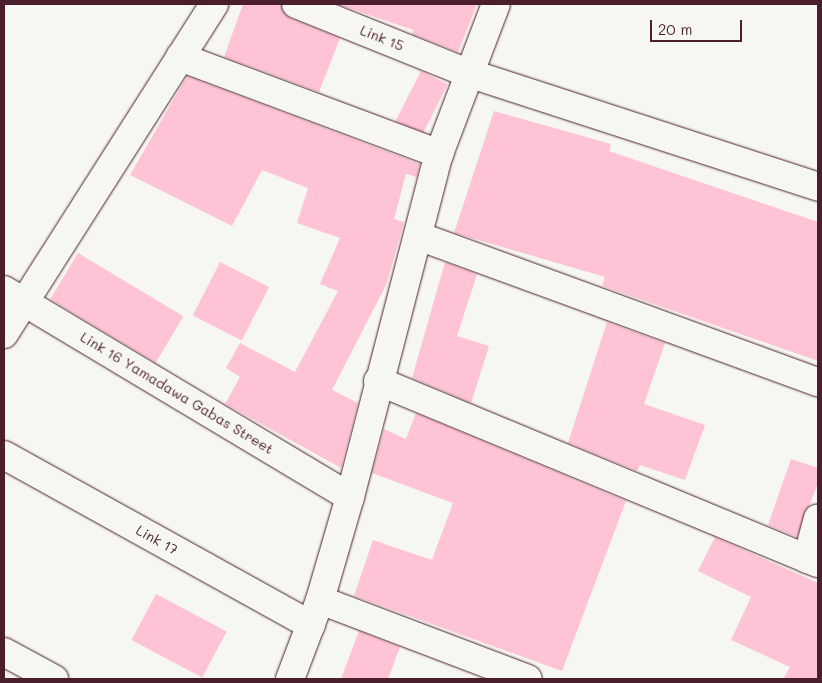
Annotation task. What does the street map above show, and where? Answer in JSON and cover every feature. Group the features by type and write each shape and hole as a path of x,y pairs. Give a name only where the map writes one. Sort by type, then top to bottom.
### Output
{"street":[{"path":"4,334 14,296 180,57 214,4"},
{"name":"Link 15","path":"296,4 468,73 818,187"},
{"path":"290,679 320,600 350,497 378,381 439,154 468,73 496,4"},
{"path":"180,57 439,154"},
{"path":"418,236 818,382"},
{"name":"Link 16 Yamadawa Gabas Street","path":"14,296 350,497"},
{"path":"378,381 813,561 818,518"},
{"name":"Link 17","path":"4,454 311,626"},
{"path":"320,600 528,679"},
{"path":"4,652 54,679"}],"building":[{"path":"243,4 281,4 290,18 340,38 319,92 224,57"},
{"path":"337,4 477,4 458,52 412,34 413,30"},
{"path":"421,71 448,85 422,135 396,121"},
{"path":"187,76 420,164 417,177 406,174 394,219 404,222 387,283 332,390 358,403 341,468 225,404 240,377 226,368 240,343 295,372 338,291 320,284 340,238 297,223 308,188 262,170 232,226 130,175"},
{"path":"494,111 611,144 609,151 818,222 818,361 602,286 605,277 454,233"},
{"path":"78,253 183,316 156,363 50,299"},
{"path":"220,262 269,287 242,340 193,315"},
{"path":"445,262 477,274 457,336 489,346 471,403 412,378"},
{"path":"607,322 665,343 644,404 705,425 685,480 640,465 637,471 568,443"},
{"path":"416,413 626,501 562,671 354,596 373,540 432,560 453,503 372,473 384,429 406,439"},
{"path":"791,459 818,468 818,483 797,537 768,525"},
{"path":"715,537 818,583 818,679 783,679 790,667 731,640 751,597 698,571"},
{"path":"156,594 227,632 202,677 132,640"},
{"path":"359,631 400,647 388,679 341,679"}]}
